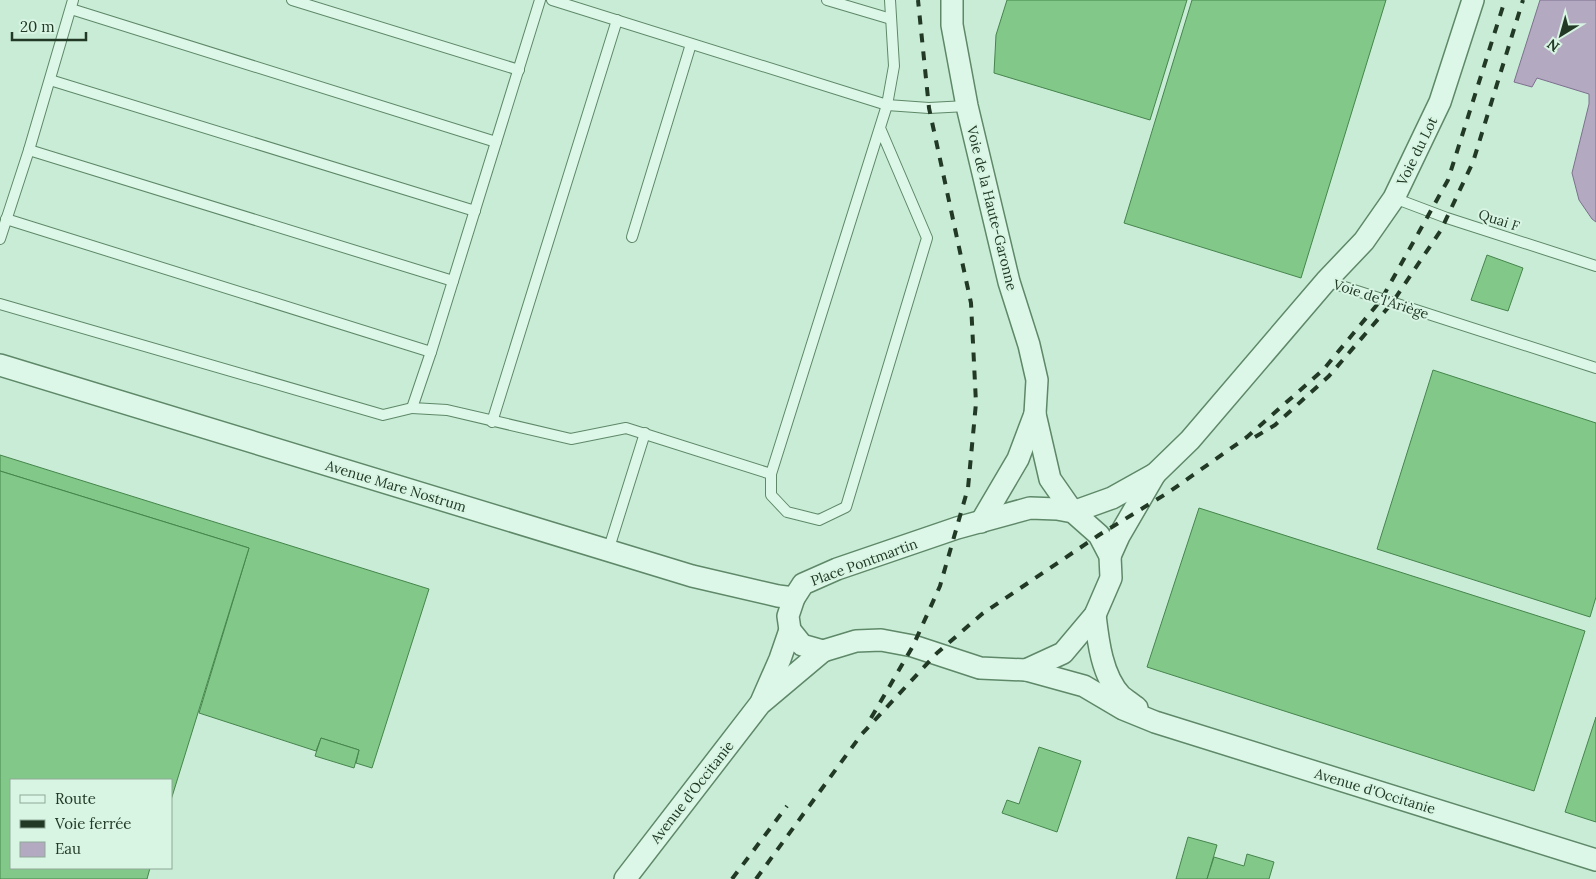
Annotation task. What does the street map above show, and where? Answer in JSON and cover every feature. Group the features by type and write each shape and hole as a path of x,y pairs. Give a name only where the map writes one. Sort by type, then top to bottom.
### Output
{"street":[{"name":"Voie de la Haute-Garonne","path":"952,0 952,24 967,106 1009,282 1029,346 1037,380 1035,414 1050,478 1073,512"},
{"name":"Voie du Lot","path":"1326,282 1364,241 1394,198 1440,102 1473,0"},
{"name":"Voie de l'Ariège","path":"1073,512 1112,498 1155,474 1190,440 1326,282"},
{"name":"Avenue Mare Nostrum","path":"0,365 692,576 794,598"},
{"name":"Voie de la Haute-Garonne","path":"981,522 1018,459 1035,414"},
{"name":"Voie de l'Ariège","path":"1110,556 1119,536 1155,474"},
{"name":"Place Pontmartin","path":"794,598 803,584 837,569 957,528 1030,508 1057,508 1073,512"},
{"path":"794,598 788,616 790,630 802,645 823,651 856,641 881,640 913,646 980,668 1026,670 1063,652 1094,615 1111,578 1110,556 1099,535 1073,512"},
{"name":"Avenue d'Occitanie","path":"1094,615 1107,674 1120,695 1155,722"},
{"name":"Avenue d'Occitanie","path":"760,704 780,659 790,630"},
{"name":"Avenue d'Occitanie","path":"625,879 760,704 823,651"},
{"name":"Avenue d'Occitanie","path":"1026,670 1084,686 1123,709 1155,722 1596,860"}],"lane":[{"path":"292,0 519,70"},
{"path":"412,408 540,0"},
{"path":"552,0 887,105 929,108 967,106"},
{"path":"827,0 891,19"},
{"path":"880,128 927,238 846,507 819,520 787,512 771,495 770,474 887,105 894,66 890,0"},
{"path":"0,239 29,150 72,4 496,142"},
{"path":"492,422 617,20"},
{"path":"632,238 691,44"},
{"path":"50,80 475,210"},
{"path":"29,150 453,281"},
{"name":"Quai F","path":"1394,198 1447,218 1596,266"},
{"path":"6,219 431,352"},
{"name":"Voie de l'Ariège","path":"1326,282 1596,368"},
{"path":"0,304 382,415 412,408 447,410 571,439 626,428 770,474"},
{"path":"608,551 645,433"}],"water":[{"path":"1540,0 1596,0 1596,222 1579,200 1572,173 1589,104 1589,94 1537,78 1532,87 1514,82"}],"building":[{"path":"1007,0 1187,0 1150,120 994,73 996,35"},
{"path":"1192,0 1386,0 1301,278 1124,223"},
{"path":"1487,255 1523,268 1508,311 1471,300"},
{"path":"1433,370 1596,423 1596,597 1590,617 1377,549"},
{"path":"0,455 429,589 372,768 356,763 359,750 321,738 316,751 199,713 249,548 0,471"},
{"path":"0,471 249,548 172,797 172,779 10,779 10,869 150,869 147,879 0,879"},
{"path":"1199,508 1585,631 1534,791 1147,667"},
{"path":"1596,717 1596,822 1565,812"},
{"path":"321,738 359,750 354,768 315,756"},
{"path":"1039,747 1081,761 1057,832 1002,813 1007,800 1019,804"},
{"path":"1188,837 1217,845 1207,879 1176,879"},
{"path":"1247,854 1274,862 1269,879 1207,879 1214,857 1244,866"}],"railway":[{"path":"871,718 913,646 940,586 968,488 976,403 971,303 929,108 918,0"},
{"path":"756,879 861,735 937,653 982,614 1099,535 1169,492 1247,437 1323,370 1381,300 1448,180 1505,0"},
{"path":"1255,437 1275,425 1329,376 1392,303 1441,230 1473,162 1523,0"},
{"path":"732,879 787,806"}]}
